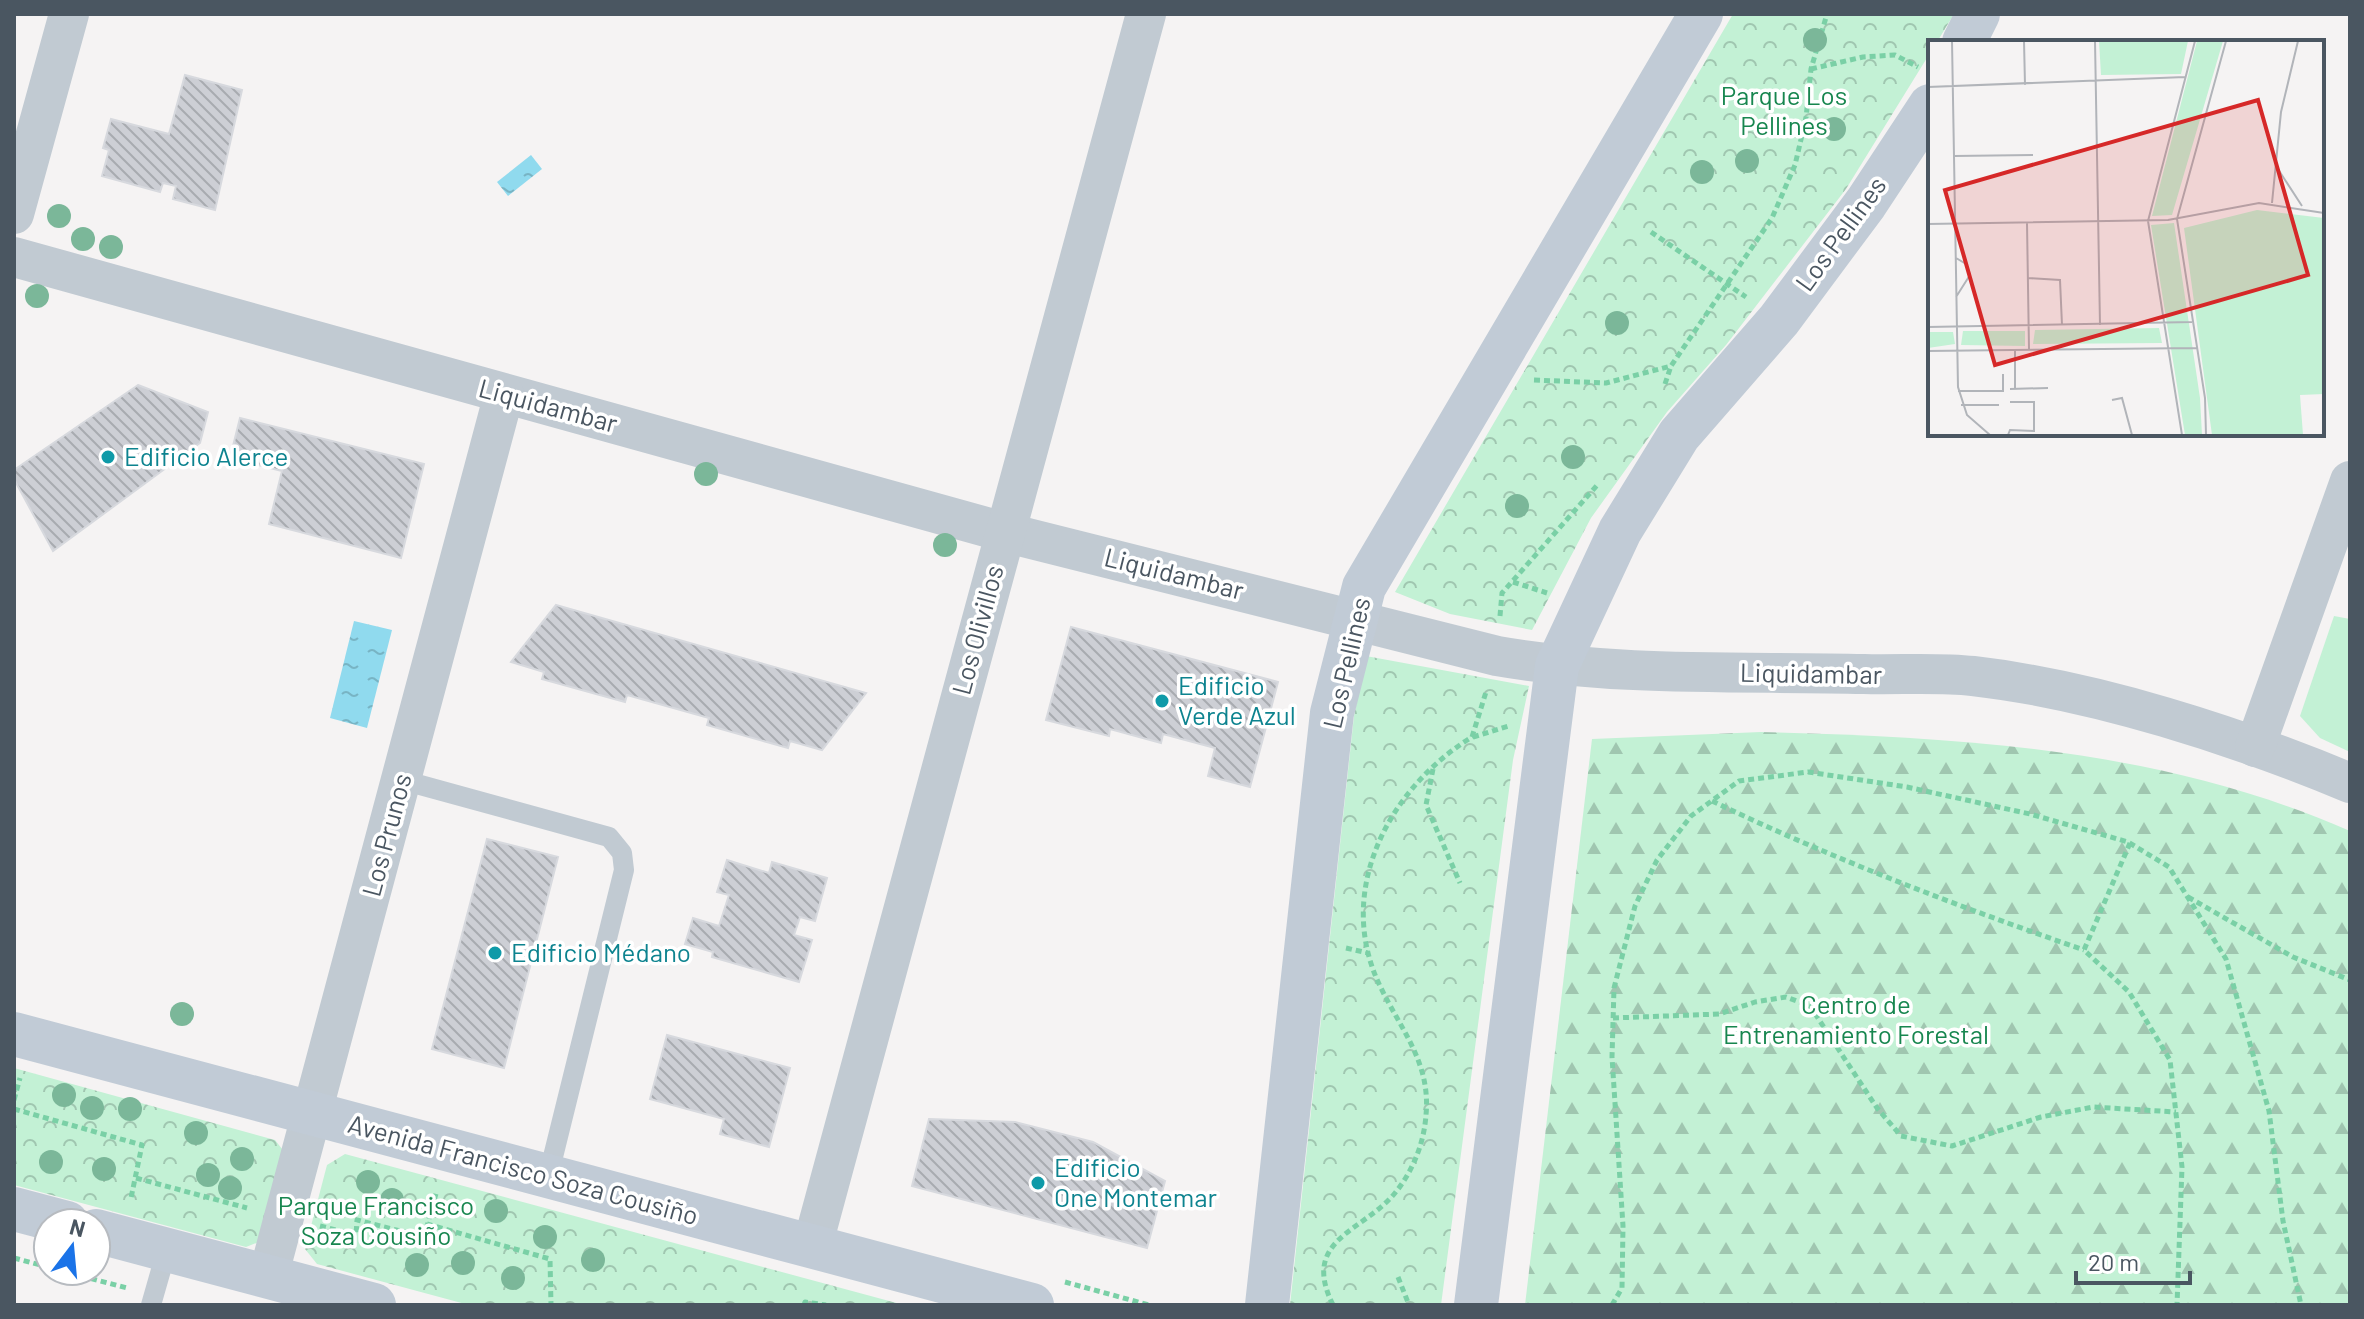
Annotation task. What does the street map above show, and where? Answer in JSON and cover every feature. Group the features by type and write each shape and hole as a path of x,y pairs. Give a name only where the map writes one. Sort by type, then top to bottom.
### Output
{"main road":[{"name":"Los Pellines","path":"1267,1305 1332,713 1353,619 1364,587 1701,14"},
{"path":"1965,40 1978,14"},
{"name":"Los Pellines","path":"1476,1305 1557,666 1583,604 1644,490 1679,435 1779,320 1866,203 1928,109"},
{"name":"Avenida Francisco Soza Cousiño","path":"14,1034 1032,1305"},
{"path":"112,1235 374,1305"}],"street":[{"path":"14,214 69,14"},
{"name":"Los Olivillos","path":"812,1247 1146,14"},
{"name":"Liquidambar","path":"14,257 1004,532 1497,656 1557,666 1697,674 1972,676 2067,694 2255,747 2350,783"},
{"name":"Los Prunos","path":"268,1277 504,394"},
{"path":"2255,747 2350,481"}],"lane":[{"path":"402,780 609,837 622,853 624,870 548,1177"},
{"path":"151,1305 167,1249"}],"path":[{"path":"1661,396 1671,366 1729,286 1772,218 1795,165 1806,118 1811,69 1825,15"},
{"path":"1811,69 1863,57 1895,55 1928,72"},
{"path":"1651,232 1779,320"},
{"path":"1490,372 1548,383 1606,383 1671,366"},
{"path":"1333,1305 1324,1277 1329,1248 1338,1237 1374,1213 1394,1193 1411,1170 1424,1129 1426,1086 1420,1059 1378,984 1363,921 1364,888 1371,857 1384,827 1402,800 1453,749 1472,737 1497,656 1502,593 1585,494 1606,477"},
{"path":"1433,768 1426,805 1460,883"},
{"path":"1612,1305 1622,1288 1623,1226 1612,1057 1614,988 1635,906 1657,860 1691,816 1739,781 1808,772 1907,787 2030,814 2130,843 2169,867 2226,959 2269,1111 2283,1221 2301,1305"},
{"path":"1712,801 1787,837 1927,895 2084,950 2129,992 2170,1060 2182,1167 2177,1305"},
{"path":"2084,950 2130,843"},
{"path":"2187,896 2293,957 2350,980"},
{"path":"1613,1018 1719,1014 1755,1002 1786,997 1810,1006 1877,1108 1901,1136 1952,1146 2041,1117 2093,1107 2176,1112"},
{"path":"14,1109 142,1145 112,1226"},
{"path":"427,1224 550,1259 553,1305"},
{"path":"1398,1277 1409,1305"},
{"path":"804,1305 826,1305"}],"green space":[{"name":"Parque Los Pellines","path":"1733,14 1954,14 1938,40 1928,40 1928,56 1846,189 1726,345 1667,412 1591,518 1532,630 1450,614 1395,592"},
{"path":"2334,616 2350,619 2350,752 2320,738 2300,716"},
{"path":"1366,656 1529,686 1513,760 1441,1305 1290,1305 1354,716"},
{"name":"Centro de Entrenamiento Forestal","path":"1761,732 1986,744 2135,765 2279,803 2350,831 2350,1305 1525,1305 1592,739"},
{"name":"Parque Francisco Soza Cousiño","path":"14,1068 275,1140 286,1154 264,1240 246,1247 112,1211 112,1207 96,1207 14,1185"},
{"name":"Parque Francisco Soza Cousiño","path":"345,1154 904,1305 469,1305 317,1264 305,1249 327,1165"}],"water":[{"path":"531,155 542,169 508,196 497,182"},
{"path":"354,621 392,630 367,728 330,718"}],"building":[{"path":"185,75 242,90 215,210 173,199 176,186 163,183 160,192 102,176 109,150 103,148 111,119 169,134"},
{"name":"Edificio Alerce","path":"138,385 208,412 200,443 53,551 14,479 14,470"},
{"path":"240,418 424,464 401,558 269,524 282,471 230,458"},
{"path":"556,605 866,693 822,750 790,741 788,748 707,725 709,718 627,695 625,702 542,679 544,672 511,662"},
{"name":"Edificio Verde Azul","path":"1071,627 1278,682 1250,787 1208,776 1215,748 1163,734 1161,743 1110,729 1109,736 1046,720"},
{"name":"Edificio Médano","path":"487,839 558,857 504,1068 432,1049"},
{"path":"727,860 769,873 772,862 827,878 815,921 800,917 794,935 812,940 799,982 712,957 713,952 685,944 693,918 719,926 729,895 717,892"},
{"path":"667,1035 790,1068 769,1147 720,1134 724,1119 650,1099"},
{"name":"Edificio One Montemar","path":"929,1119 1015,1122 1093,1142 1165,1181 1147,1248 912,1186"}],"place":[{"name":"Edificio Alerce","path":"108,457"},
{"name":"Edificio Verde Azul","path":"1162,701"},
{"name":"Edificio Médano","path":"495,953"},
{"name":"Edificio One Montemar","path":"1038,1183"}]}
